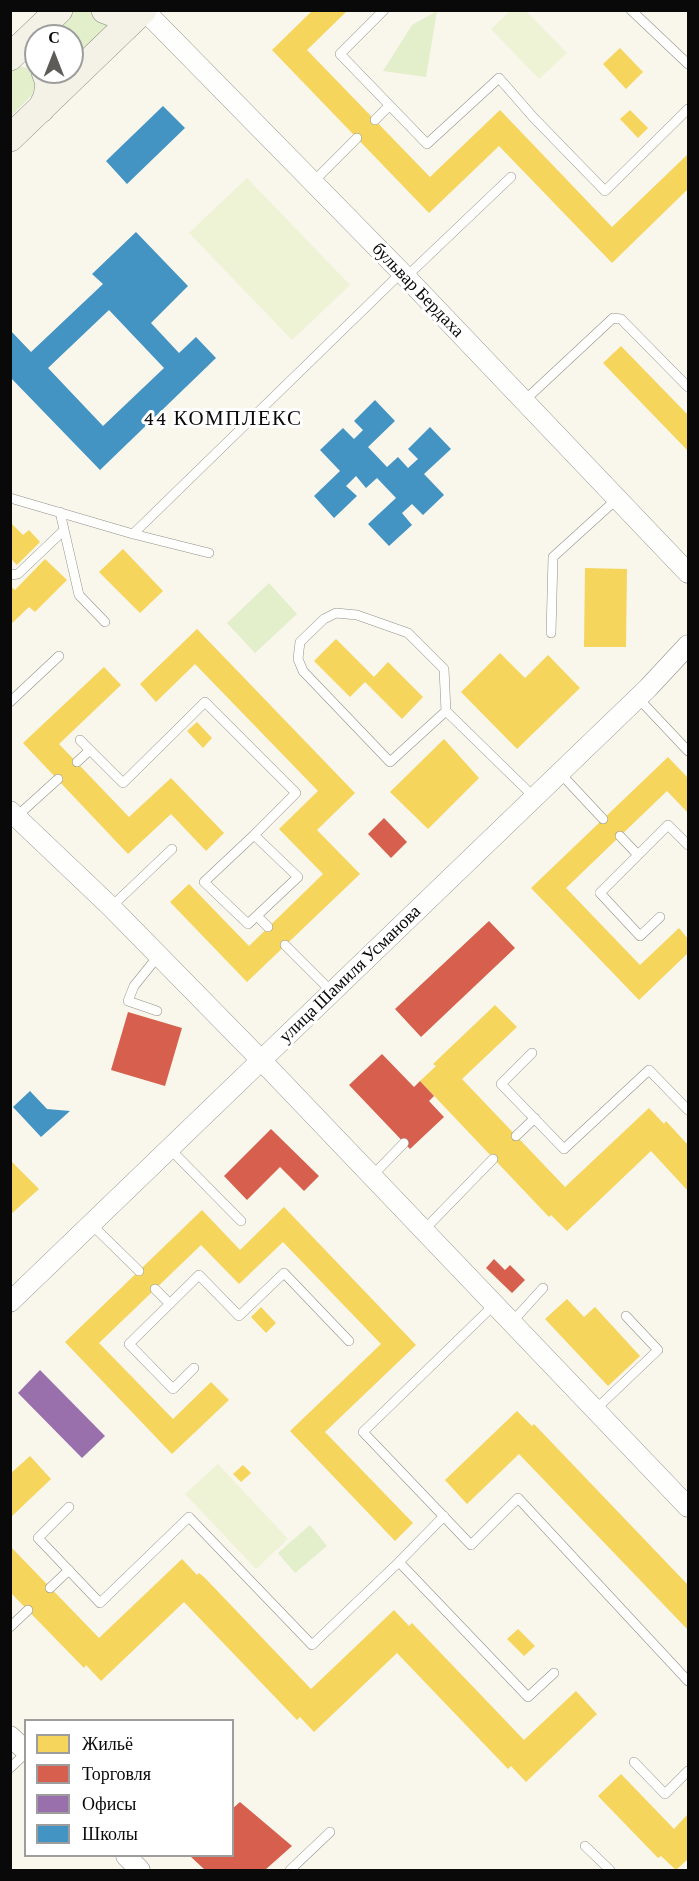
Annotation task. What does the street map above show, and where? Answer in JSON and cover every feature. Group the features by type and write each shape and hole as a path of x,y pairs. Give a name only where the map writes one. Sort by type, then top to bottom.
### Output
{"main road":[{"path":"10,58 59,10"},
{"path":"105,10 123,17 142,11"},
{"path":"10,138 142,11"},
{"path":"41,109 47,97 49,84"}],"street":[{"name":"бульвар Бердаха","path":"142,11 404,275 688,573"},
{"name":"улица Шамиля Усманова","path":"10,1302 638,698 688,645"},
{"path":"13,814 159,955 688,1507"},
{"path":"10,1736 24,1750"},
{"path":"127,1857 140,1870"}],"lane":[{"path":"384,10 340,54 427,144 499,78 533,117 605,191 688,109"},
{"path":"631,10 688,64"},
{"path":"375,120 389,106"},
{"path":"313,182 357,138"},
{"path":"133,534 404,275 511,177"},
{"path":"524,401 613,318 621,319 688,387"},
{"path":"10,498 133,534 209,553"},
{"path":"551,633 553,557 618,498"},
{"path":"60,512 79,595 105,622"},
{"path":"10,575 18,574 63,531"},
{"path":"446,711 390,762 303,671 298,659 300,642 324,619 336,613 357,615 408,633 444,669 446,711 534,797"},
{"path":"10,702 59,656"},
{"path":"638,698 688,751"},
{"path":"80,740 123,783 205,702 296,793 204,882 248,924 298,877 254,835"},
{"path":"77,762 90,750"},
{"path":"559,772 603,819"},
{"path":"13,814 58,779"},
{"path":"660,917 640,936 600,893 668,825 688,845"},
{"path":"620,836 638,855"},
{"path":"111,907 172,849"},
{"path":"257,916 268,927"},
{"path":"285,945 332,992"},
{"path":"157,1011 128,1001 134,986 159,955"},
{"path":"532,1053 501,1084 564,1149 649,1070 688,1110"},
{"path":"516,1136 535,1118"},
{"path":"372,1176 404,1143"},
{"path":"170,1149 241,1221"},
{"path":"424,1230 494,1159"},
{"path":"92,1224 139,1271"},
{"path":"194,1368 173,1389 129,1344 199,1275 239,1316 284,1273 349,1341"},
{"path":"512,1322 543,1288"},
{"path":"155,1289 170,1304"},
{"path":"495,1304 363,1432 471,1545 518,1498 688,1681"},
{"path":"595,1410 658,1350 626,1316"},
{"path":"69,1507 38,1538 100,1604 189,1517 312,1645 444,1516"},
{"path":"399,1562 528,1697 554,1673"},
{"path":"50,1588 69,1570"},
{"path":"10,1627 28,1610"},
{"path":"10,1768 24,1754"},
{"path":"634,1762 665,1794 688,1771"},
{"path":"290,1870 330,1832"},
{"path":"585,1846 610,1870"}],"green space":[{"path":"72,11 92,11 116,24 84,55 84,24 58,24"},
{"path":"437,11 426,77 383,71 412,25"},
{"path":"510,11 526,11 567,53 539,79 491,29"},
{"path":"19,66 24,67 24,84 36,84 32,95 11,116 11,70"},
{"path":"247,178 350,285 292,340 189,233"},
{"path":"269,583 297,614 255,653 227,623"},
{"path":"218,1464 288,1539 256,1569 185,1494"},
{"path":"310,1525 327,1546 295,1573 278,1553"}],"building: Жильё":[{"path":"313,10 348,10 307,50 430,177 500,110 612,227 688,154 688,189 612,263 499,146 429,213 272,50"},
{"path":"620,48 643,72 626,89 603,64"},
{"path":"630,110 648,128 638,138 620,119"},
{"path":"621,346 688,415 688,451 603,363"},
{"path":"12,524 23,535 29,530 40,542 17,565 10,558 10,525"},
{"path":"123,549 163,591 140,613 99,572"},
{"path":"45,559 67,580 35,612 29,607 10,625 10,586 15,590"},
{"path":"585,568 627,569 626,647 584,647"},
{"path":"197,629 355,793 317,830 360,874 247,982 170,902 189,884 249,946 323,874 279,829 318,791 195,664 156,702 140,684"},
{"path":"336,639 374,677 388,662 423,697 402,719 365,682 350,697 314,661"},
{"path":"500,653 525,678 548,655 580,688 517,749 461,692"},
{"path":"104,667 121,685 59,744 129,817 171,778 224,833 206,851 171,814 128,854 23,743"},
{"path":"197,722 212,738 203,748 187,731"},
{"path":"444,739 479,778 428,829 390,792"},
{"path":"668,757 688,778 688,813 667,791 566,888 640,965 679,928 688,939 688,953 639,1000 531,888"},
{"path":"495,1005 517,1027 462,1079 565,1187 649,1108 664,1124 666,1121 688,1145 688,1191 651,1151 567,1231 551,1215 549,1217 420,1081 436,1066 433,1064"},
{"path":"10,1160 39,1189 10,1215"},
{"path":"284,1207 416,1345 325,1432 413,1523 395,1541 290,1431 381,1344 283,1242 239,1284 201,1245 99,1343 173,1419 211,1382 229,1400 172,1454 65,1342 202,1210 240,1250"},
{"path":"567,1299 584,1317 595,1307 640,1356 608,1386 545,1319"},
{"path":"261,1307 276,1323 266,1333 251,1317"},
{"path":"517,1411 532,1426 534,1424 688,1585 688,1630 519,1454 467,1504 445,1480"},
{"path":"30,1456 51,1479 10,1518 10,1474"},
{"path":"243,1465 251,1473 241,1482 233,1474"},
{"path":"10,1546 99,1638 182,1559 197,1575 199,1573 205,1578 311,1689 394,1610 409,1626 412,1623 524,1740 576,1691 597,1714 526,1782 511,1766 508,1769 397,1653 314,1732 300,1717 297,1720 184,1602 101,1681 86,1665 84,1668 10,1592"},
{"path":"518,1629 535,1646 524,1656 507,1639"},
{"path":"621,1774 674,1829 688,1814 688,1859 676,1870 661,1856 658,1858 598,1796"}],"building: Торговля":[{"path":"384,818 407,842 391,858 368,834"},
{"path":"489,921 515,948 421,1037 395,1009"},
{"path":"128,1012 182,1028 165,1086 111,1070"},
{"path":"382,1054 414,1087 420,1081 434,1096 429,1101 444,1117 410,1149 349,1085"},
{"path":"271,1129 319,1176 304,1191 280,1167 247,1200 224,1176"},
{"path":"494,1259 505,1270 510,1265 525,1280 512,1293 486,1268"},
{"path":"240,1802 292,1846 265,1870 205,1870 191,1857 234,1857 234,1807"}],"building: Офисы":[{"path":"40,1370 105,1436 82,1458 18,1393"}],"building: Школы":[{"path":"163,106 185,128 127,184 106,161"},
{"path":"136,232 188,286 151,323 179,353 196,337 216,358 100,470 10,377 10,330 31,352 103,284 92,274","holes":["109,310 164,368 103,426 48,368"]},
{"path":"375,400 395,421 368,447 387,467 398,457 408,468 418,459 408,449 430,427 451,449 424,474 444,495 423,515 412,504 402,513 412,525 389,546 368,524 396,498 377,478 366,488 356,476 346,486 357,496 334,518 314,496 340,471 320,450 343,428 354,439 363,430 354,421"},
{"path":"30,1091 47,1109 70,1111 41,1137 13,1107"}],"district":[{"name":"44 КОМПЛЕКС","path":"223,419"}]}
